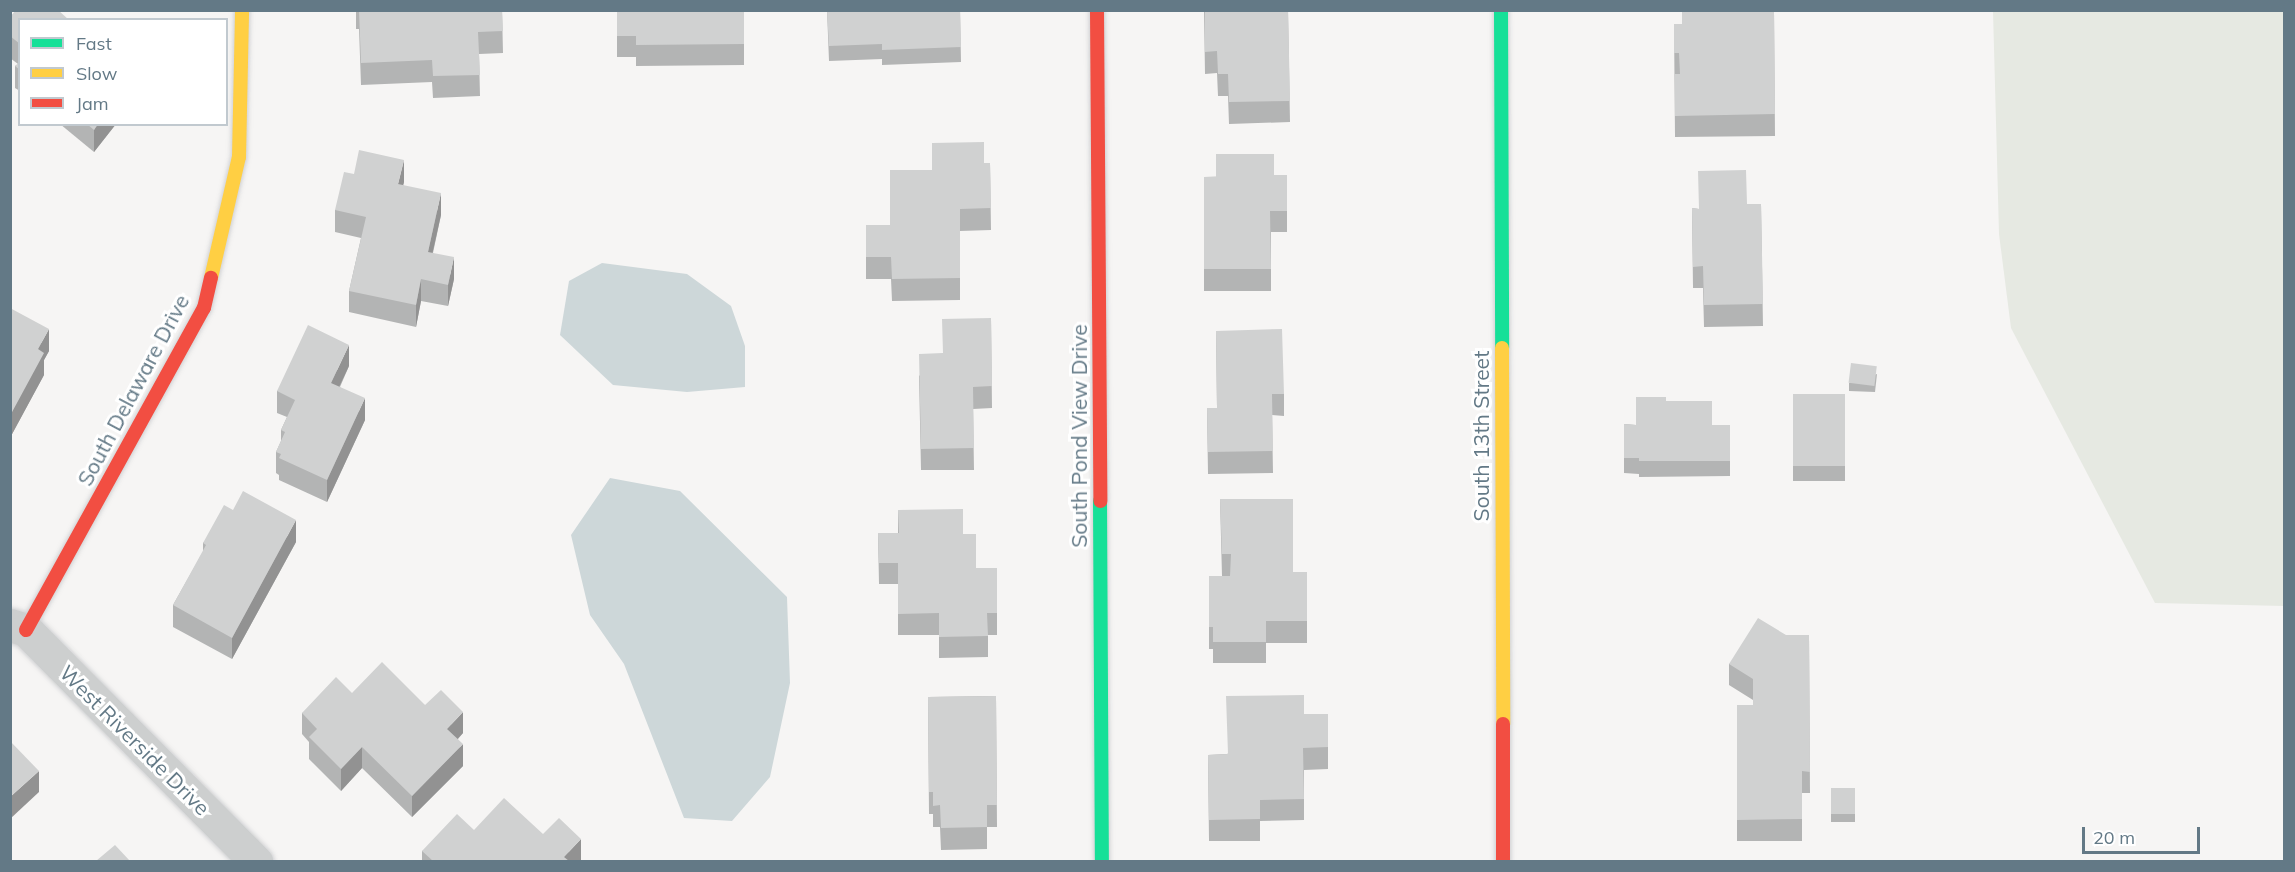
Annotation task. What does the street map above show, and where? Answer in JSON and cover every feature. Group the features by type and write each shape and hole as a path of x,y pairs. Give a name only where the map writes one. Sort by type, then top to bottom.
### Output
{"street":[{"name":"South Delaware Drive","path":"18,627 204,308 239,157 242,10"},
{"name":"South Pond View Drive","path":"1097,10 1102,861"},
{"name":"South 13th Street","path":"1501,10 1503,861"},
{"name":"West Riverside Drive","path":"18,627 256,861"}],"shaded area":[{"path":"1993,11 2284,11 2284,606 2155,603 2011,328 1999,234"},
{"path":"602,263 687,274 731,306 745,346 745,387 687,392 613,385 560,335 569,281"},
{"path":"610,478 680,491 787,597 790,683 770,777 732,821 684,818 624,664 590,615 571,535"}],"building":[{"path":"16,10 58,10 67,18 18,18 18,42 10,36 10,17"},
{"path":"359,10 502,10 503,31 478,32 480,75 433,76 432,60 361,63"},
{"path":"617,10 744,10 744,44 636,45 636,36 617,36"},
{"path":"827,10 960,10 961,47 882,50 882,44 829,46"},
{"path":"1205,10 1288,10 1290,101 1229,102 1228,74 1218,74 1217,51 1205,52"},
{"path":"1774,11 1775,114 1675,116 1675,74 1680,74 1679,53 1674,53 1674,24 1682,24 1682,12"},
{"path":"984,142 984,163 990,163 991,208 960,209 960,278 892,279 891,257 866,257 866,225 890,225 890,170 932,170 932,143"},
{"path":"359,150 404,160 398,184 441,193 428,252 454,257 448,285 421,279 416,305 349,291 366,217 335,210 344,172 354,174"},
{"path":"1216,154 1274,154 1274,175 1287,175 1287,211 1270,211 1271,269 1204,269 1204,177 1216,177"},
{"path":"1746,170 1747,204 1761,204 1763,304 1704,305 1703,266 1693,267 1692,208 1699,209 1698,171"},
{"path":"10,308 49,329 38,349 44,353 11,414"},
{"path":"991,318 992,386 973,387 974,448 921,449 919,354 943,353 942,319"},
{"path":"308,325 349,345 331,383 365,398 327,480 279,458 281,454 276,452 285,432 281,430 295,400 277,391"},
{"path":"1282,329 1284,394 1272,394 1273,451 1208,452 1207,408 1217,408 1216,331"},
{"path":"1851,363 1877,366 1874,386 1849,383"},
{"path":"1793,394 1845,394 1845,466 1793,466"},
{"path":"1636,397 1666,397 1666,401 1712,401 1712,425 1730,425 1730,461 1639,461 1639,458 1624,458 1624,424 1636,425"},
{"path":"243,491 296,520 232,638 173,605 206,545 203,543 224,505 233,510"},
{"path":"1220,499 1293,499 1293,572 1307,572 1307,621 1266,621 1266,642 1213,642 1213,627 1209,627 1209,576 1230,576 1231,554 1222,554"},
{"path":"963,509 963,534 976,534 976,568 997,568 997,613 987,613 988,636 939,637 939,613 898,614 898,563 879,563 878,533 899,533 898,510"},
{"path":"1758,618 1786,635 1809,635 1810,772 1802,771 1802,819 1737,820 1737,705 1753,705 1753,679 1729,664"},
{"path":"382,662 425,705 441,690 463,712 447,729 463,744 412,796 362,747 341,769 309,737 317,729 302,713 336,677 352,693"},
{"path":"1304,695 1304,714 1328,714 1328,747 1303,748 1304,799 1260,800 1260,819 1209,820 1208,755 1228,754 1226,696"},
{"path":"996,696 997,805 987,805 987,827 941,828 940,805 933,806 933,792 929,792 928,697"},
{"path":"10,741 39,771 10,797"},
{"path":"1831,788 1855,788 1855,814 1831,814"},
{"path":"504,798 543,834 559,818 581,839 564,857 569,861 433,861 422,851 457,814 474,830"},
{"path":"115,845 130,861 96,861"}],"traffic: fast":[{"path":"1501,10 1502,348"},
{"path":"1100,501 1102,862"}],"traffic: slow":[{"path":"211,278 239,157 242,10"},
{"path":"1502,348 1503,724"}],"traffic: jam":[{"path":"1097,10 1100,501"},
{"path":"26,630 204,308 211,278"},
{"path":"1503,724 1503,862"}]}
